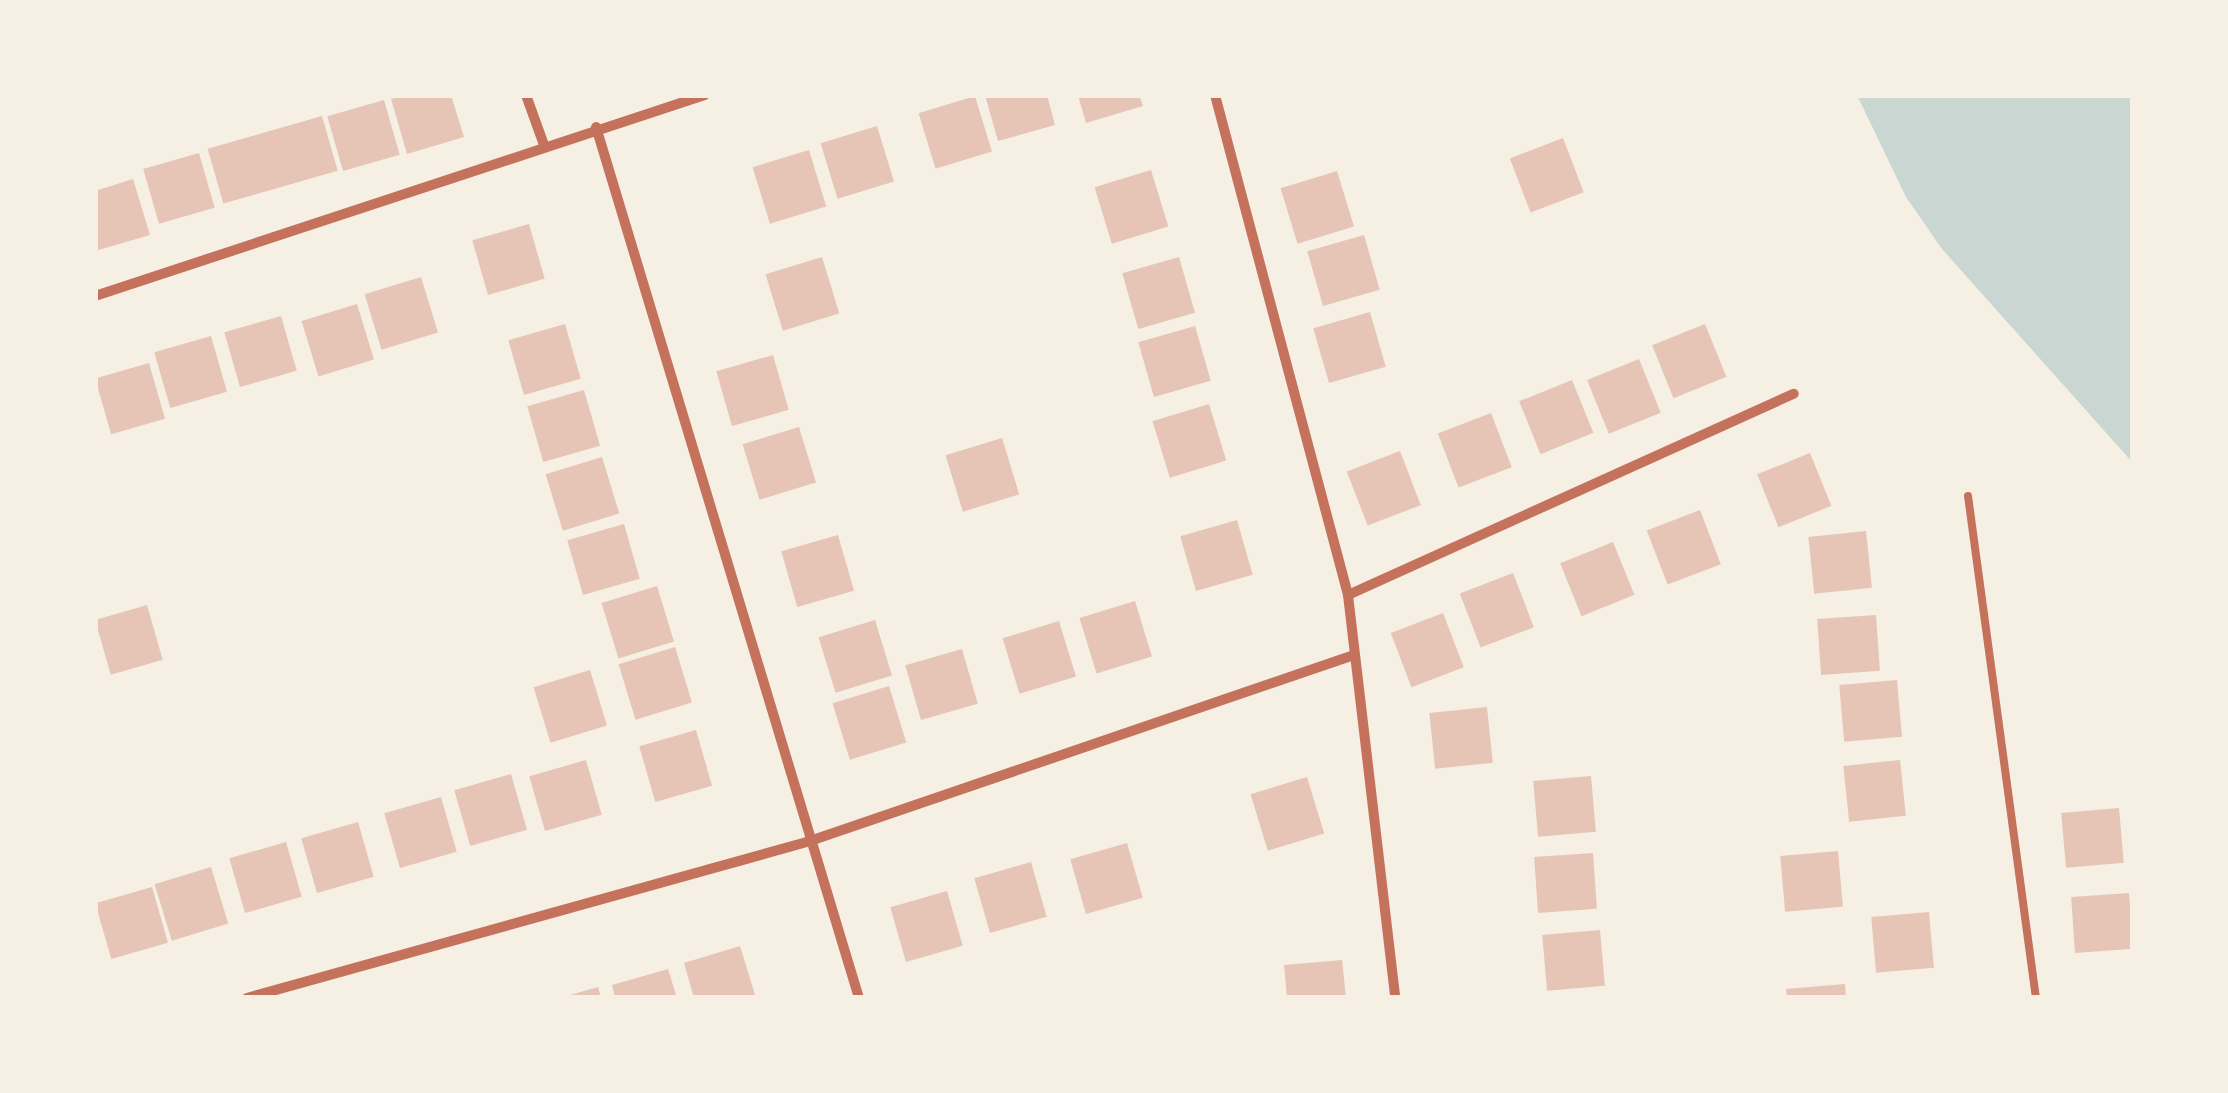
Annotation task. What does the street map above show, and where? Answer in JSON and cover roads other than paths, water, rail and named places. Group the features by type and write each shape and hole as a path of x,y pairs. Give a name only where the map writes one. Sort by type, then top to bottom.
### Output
{"street":[{"path":"526,95 544,145"},
{"path":"95,296 596,127 705,95"},
{"path":"1215,95 1348,595 1395,998"},
{"path":"596,127 807,842 859,998"},
{"path":"1348,595 1794,394"},
{"path":"247,998 807,842 1354,655"}],"lane":[{"path":"1968,496 2036,998"}]}
